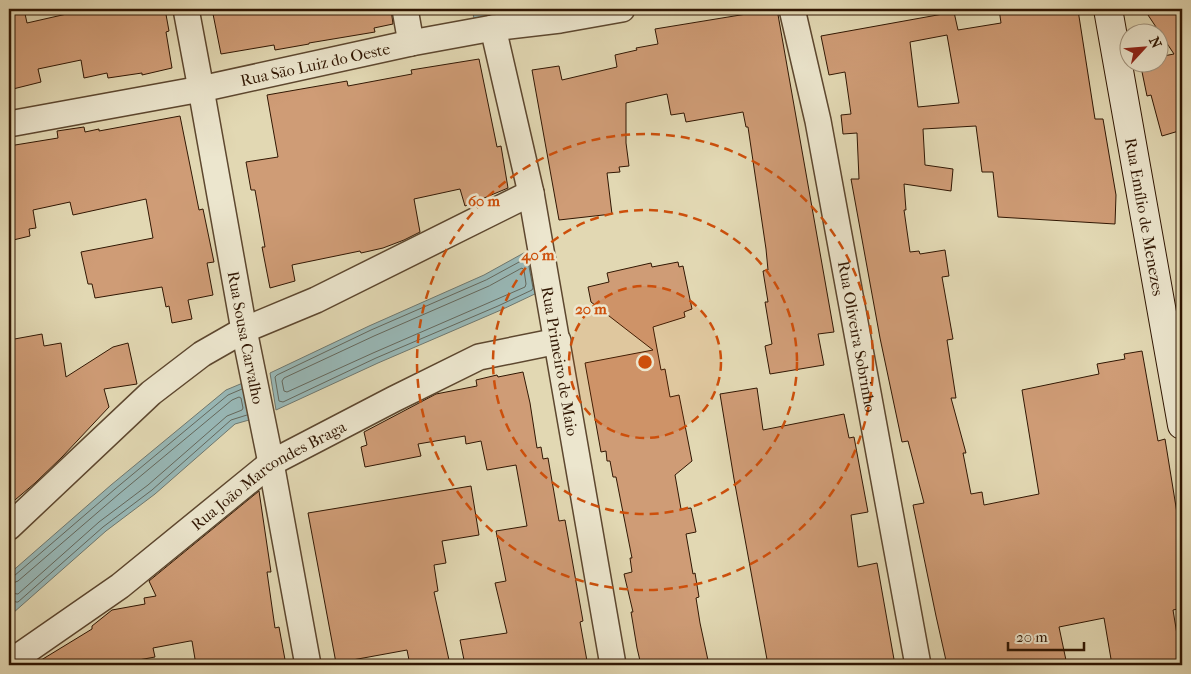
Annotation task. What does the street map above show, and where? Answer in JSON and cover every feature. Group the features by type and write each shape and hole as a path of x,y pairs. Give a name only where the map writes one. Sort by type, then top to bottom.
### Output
{"street":[{"name":"Rua Sousa Carvalho","path":"186,9 244,330 271,462 308,665"},
{"path":"404,9 411,44"},
{"name":"Rua São Luiz do Oeste","path":"9,124 201,89 411,44 559,15 622,9"},
{"name":"Rua Oliveira Sobrinho","path":"792,9 818,121 918,665"},
{"name":"Rua Emílio de Menezes","path":"1108,9 1182,425"},
{"name":"Rua Primeiro de Maio","path":"493,28 531,193 613,665"},
{"path":"9,527 151,393 202,354 244,330 316,300 531,193"},
{"name":"Rua João Marcondes Braga","path":"9,663 120,586 271,462 479,357 558,341"}],"water":[{"path":"472,9 502,9 504,23 476,28"},
{"path":"531,249 539,292 276,410 270,373 369,326 484,275"},
{"path":"250,380 256,418 235,424 155,494 106,531 13,613 9,592 9,574 111,485 226,390"}],"building":[{"path":"9,9 24,9 27,23 71,13 70,9 165,9 169,31 166,32 172,68 142,75 142,73 108,78 107,73 84,78 81,60 38,69 41,82 9,90"},
{"path":"212,9 391,9 393,24 374,28 375,32 275,50 274,45 221,54"},
{"path":"777,9 834,332 818,334 824,365 770,374 765,346 772,344 765,302 768,302 763,271 768,270 766,249 748,127 746,127 743,112 686,122 684,113 671,115 667,94 626,103 626,143 629,166 619,167 620,172 607,173 612,214 559,220 532,70 559,66 562,80 617,67 615,55 637,50 636,48 658,44 655,29"},
{"path":"999,9 1057,9 1058,13 1078,10 1095,119 1103,119 1116,195 1115,224 998,217 993,172 982,172 976,126 923,129 925,165 953,169 951,191 904,184 906,210 904,210 910,252 919,251 920,254 945,250 949,276 942,277 953,339 947,340 956,398 951,398 966,453 963,453 971,494 982,492 984,505 1039,494 1022,390 1099,374 1097,364 1125,359 1124,354 1142,351 1158,441 1165,439 1182,544 1182,608 1173,610 1182,665 1112,665 1104,618 1059,627 1067,665 947,665 913,505 924,503 908,441 902,442 880,338 851,179 859,179 857,133 843,134 841,115 851,114 845,72 829,75 821,36 954,12 958,30 1001,23","holes":["947,35 959,103 918,107 910,42"]},
{"path":"1144,9 1182,9 1182,130 1162,136 1151,95 1147,96 1142,72 1168,72 1168,55 1174,54 1168,45 1168,22 1153,22"},
{"path":"479,59 497,147 501,146 508,188 465,206 460,189 414,199 420,232 383,248 292,265 295,281 270,288 262,247 265,247 255,190 251,190 246,162 278,157 267,95 347,81 348,86 412,74 411,70"},
{"path":"180,116 199,210 203,209 214,262 207,263 213,295 188,300 192,319 172,323 169,306 166,307 162,287 95,298 92,284 88,284 81,252 153,238 146,199 73,215 70,202 33,210 36,228 29,229 30,236 9,241 9,146 58,138 57,131 84,127 85,132 99,129 99,131"},
{"path":"678,262 679,267 683,266 692,309 684,312 685,317 653,327 661,370 665,369 670,397 679,395 692,461 675,475 681,509 691,508 696,532 686,534 693,574 695,573 699,597 696,598 709,665 641,665 631,612 633,612 624,574 632,572 630,558 632,558 616,477 613,477 610,461 607,461 606,451 601,452 585,363 653,350 591,302 588,287 609,282 607,273 651,263 652,267"},
{"path":"42,334 44,346 61,343 66,377 113,347 128,343 137,384 104,389 109,407 62,457 9,505 9,340"},
{"path":"523,372 537,448 541,447 543,459 548,458 559,521 565,520 583,621 580,622 587,661 554,665 465,665 460,640 507,633 495,583 506,581 496,531 527,526 516,465 487,470 481,441 466,444 465,436 418,444 421,456 365,467 361,447 367,445 364,432 436,394 477,386 476,380"},
{"path":"757,388 763,430 844,414 849,438 854,437 868,512 851,515 858,567 877,563 895,665 768,665 720,394"},
{"path":"471,486 479,535 442,541 446,563 434,565 438,591 434,592 449,660 424,665 410,665 407,650 336,663 308,513"},
{"path":"259,491 271,572 267,572 275,628 279,627 286,665 196,665 192,641 190,641 153,648 155,657 111,665 33,665 92,629 92,626 112,610 145,604 144,598 156,596 149,581"}]}
